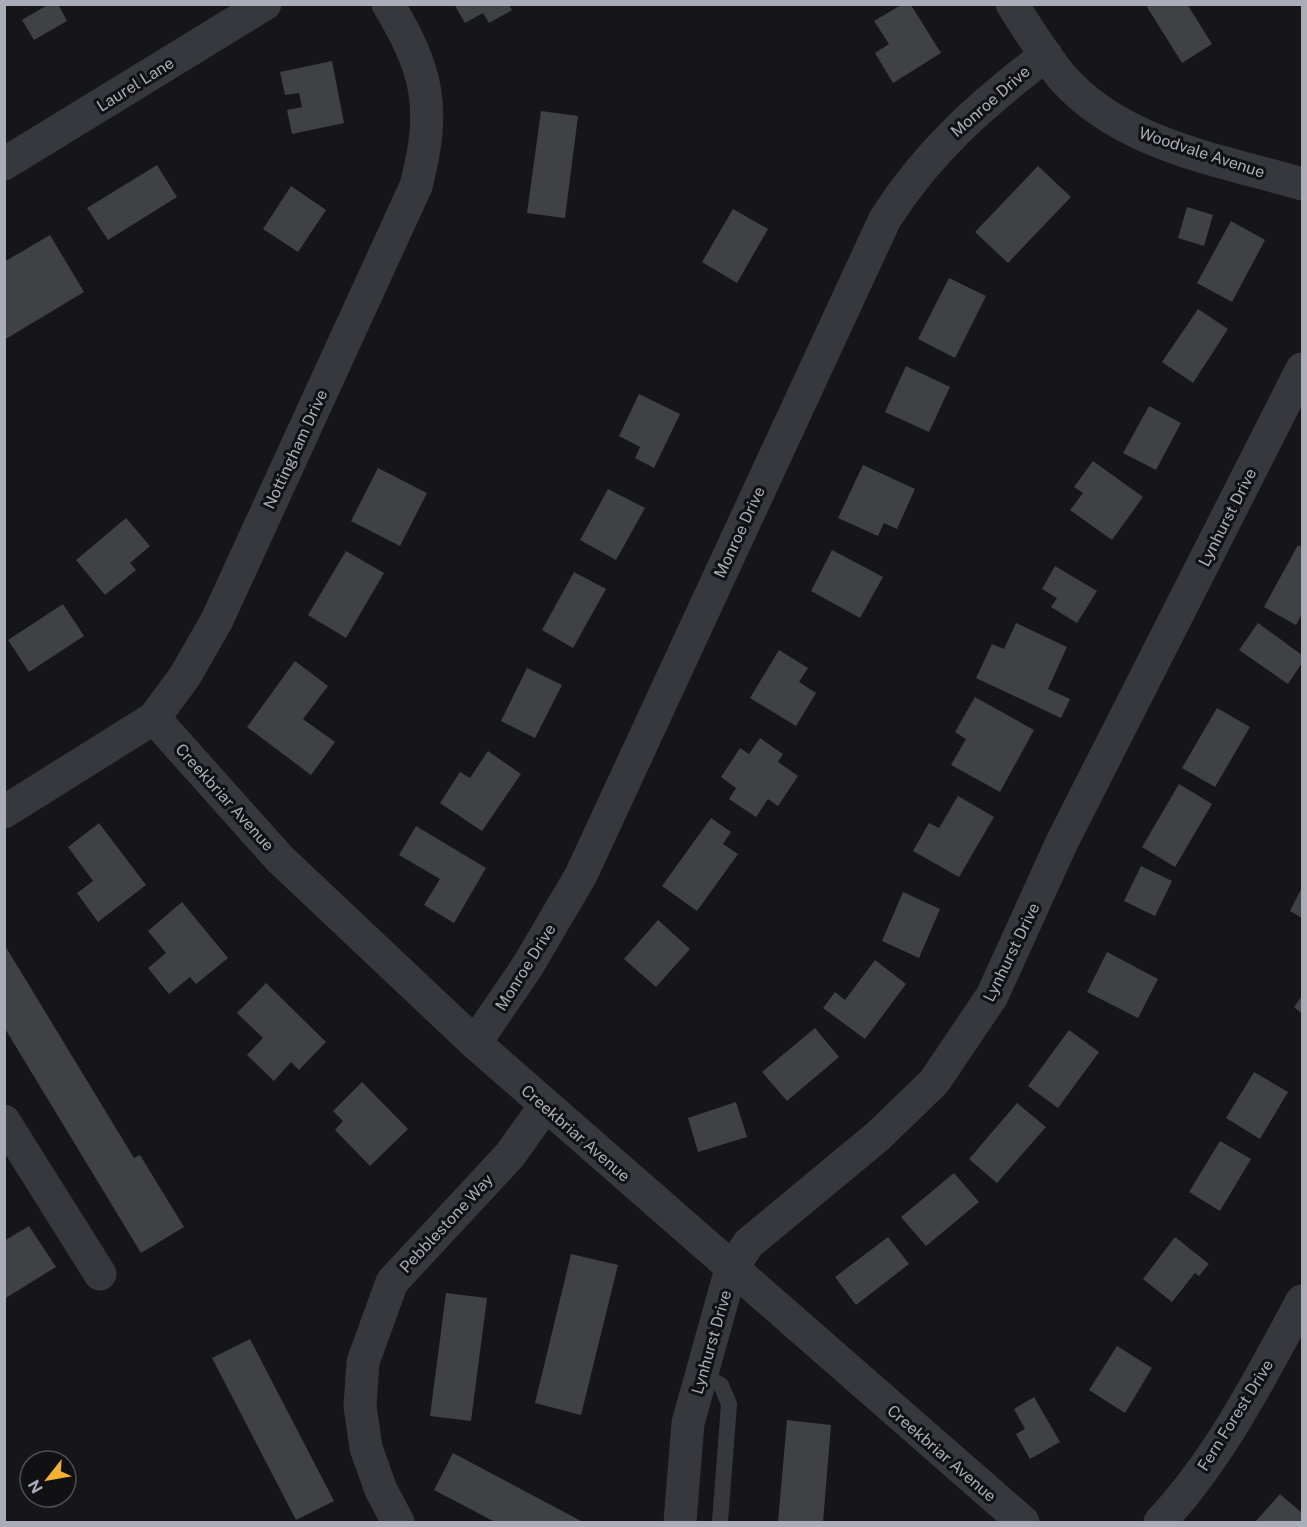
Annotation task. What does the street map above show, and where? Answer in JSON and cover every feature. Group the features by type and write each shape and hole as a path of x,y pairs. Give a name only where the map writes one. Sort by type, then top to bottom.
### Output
{"street":[{"name":"Laurel Lane","path":"4,164 265,4"},
{"name":"Nottingham Drive","path":"4,812 154,718 185,676 217,620 416,186 426,146 428,105 418,63 388,4"},
{"name":"Woodvale Avenue","path":"1012,4 1063,78 1116,122 1147,137 1302,184"},
{"name":"Monroe Drive","path":"475,1043 527,967 581,875 885,219 901,194 957,128 981,104 1046,55"},
{"name":"Lynhurst Drive","path":"680,1522 688,1423 731,1269 749,1243 877,1137 934,1082 992,996 1062,842 1302,369"},
{"name":"Creekbriar Avenue","path":"154,718 280,859 475,1043 544,1106 1023,1522"},
{"name":"Pebblestone Way","path":"398,1522 381,1490 366,1448 360,1406 363,1362 392,1282 510,1155 544,1106"},
{"path":"4,1121 100,1274"},
{"name":"Fern Forest Drive","path":"1160,1522 1179,1502 1225,1438 1302,1301"}],"lane":[{"path":"702,1375 721,1385 729,1404 720,1522"}],"building":[{"path":"49,4 58,4 67,21 34,40 22,20"},
{"path":"454,4 508,4 512,10 489,23 483,13 465,23"},
{"path":"1150,4 1187,4 1212,44 1182,63 1147,7"},
{"path":"901,5 911,5 941,53 893,83 875,53 889,44 874,21"},
{"path":"332,61 344,123 292,134 287,110 302,107 299,93 285,95 280,72"},
{"path":"541,111 578,116 565,218 527,213"},
{"path":"157,165 177,197 108,240 87,208"},
{"path":"1038,166 1071,197 1008,263 975,232"},
{"path":"291,186 326,210 298,252 263,229"},
{"path":"1187,207 1213,215 1204,246 1178,238"},
{"path":"733,209 768,229 737,283 702,262"},
{"path":"1231,221 1265,240 1232,302 1197,283"},
{"path":"50,235 84,292 4,340 4,262"},
{"path":"949,278 986,296 955,358 918,339"},
{"path":"1198,309 1228,329 1193,383 1162,362"},
{"path":"906,366 950,387 929,432 885,412"},
{"path":"639,394 680,414 654,468 635,458 640,447 619,436"},
{"path":"1149,406 1181,423 1156,470 1123,453"},
{"path":"1093,461 1143,497 1112,540 1070,510 1083,493 1074,487"},
{"path":"863,465 915,489 897,529 884,523 878,536 838,518"},
{"path":"378,468 427,493 400,546 351,521"},
{"path":"608,489 645,508 616,560 580,540"},
{"path":"126,518 150,546 130,563 136,570 105,595 76,560"},
{"path":"1298,545 1302,547 1302,614 1296,625 1264,607"},
{"path":"832,550 883,577 860,618 811,591"},
{"path":"346,551 384,573 346,638 308,615"},
{"path":"1055,566 1097,591 1077,623 1051,607 1057,598 1042,589"},
{"path":"574,572 606,589 573,648 542,630"},
{"path":"63,604 84,636 29,672 8,640"},
{"path":"1016,623 1067,647 1048,689 1070,699 1061,718 976,678 992,644 1004,649"},
{"path":"1258,623 1302,655 1302,663 1288,684 1239,650"},
{"path":"779,650 808,668 799,682 816,693 796,726 750,698"},
{"path":"295,661 328,686 303,719 335,742 311,775 247,727"},
{"path":"527,668 562,685 535,738 501,721"},
{"path":"975,697 1034,730 1000,792 951,765 966,739 955,732"},
{"path":"1217,708 1250,727 1215,787 1182,768"},
{"path":"760,738 783,754 778,762 798,776 778,806 768,799 756,817 729,799 736,788 721,777 740,748 749,754"},
{"path":"488,751 521,774 482,831 440,803 460,772 470,778"},
{"path":"1179,784 1212,804 1175,867 1142,847"},
{"path":"958,796 994,817 959,877 913,851 929,823 939,828"},
{"path":"711,818 731,832 723,844 738,854 697,911 662,886"},
{"path":"99,823 146,885 98,922 77,893 93,881 68,847"},
{"path":"416,826 486,868 454,923 424,905 440,879 399,855"},
{"path":"1141,866 1172,881 1155,916 1124,901"},
{"path":"1302,887 1302,918 1290,911"},
{"path":"903,892 940,909 919,958 882,941"},
{"path":"182,902 228,958 196,984 190,977 169,994 148,968 166,953 148,931"},
{"path":"658,920 690,949 656,987 624,959"},
{"path":"4,944 134,1158 140,1155 184,1227 141,1253 4,1027"},
{"path":"1107,952 1158,979 1138,1018 1087,992"},
{"path":"875,960 906,984 865,1039 823,1008 835,992 845,1000"},
{"path":"266,983 326,1042 299,1070 291,1062 274,1081 247,1055 263,1038 237,1013"},
{"path":"1302,996 1302,1014 1294,1007"},
{"path":"815,1028 839,1057 787,1101 762,1072"},
{"path":"1069,1030 1099,1052 1058,1108 1028,1086"},
{"path":"1254,1072 1288,1092 1260,1139 1226,1118"},
{"path":"362,1082 408,1129 370,1166 335,1130 343,1121 333,1111"},
{"path":"736,1102 747,1137 698,1152 688,1118"},
{"path":"1017,1103 1046,1127 997,1183 969,1159"},
{"path":"1220,1141 1251,1159 1220,1211 1189,1192"},
{"path":"954,1173 979,1202 926,1246 901,1217"},
{"path":"29,1226 56,1267 4,1299 4,1241"},
{"path":"888,1237 909,1264 856,1305 835,1277"},
{"path":"1175,1237 1209,1264 1199,1276 1195,1273 1172,1302 1143,1279"},
{"path":"571,1254 618,1265 581,1415 535,1403"},
{"path":"446,1293 487,1298 471,1421 430,1416"},
{"path":"250,1339 334,1501 296,1520 212,1358"},
{"path":"1117,1346 1152,1368 1125,1413 1089,1390"},
{"path":"1034,1397 1060,1442 1030,1459 1016,1434 1025,1429 1014,1409"},
{"path":"787,1420 831,1425 823,1522 778,1522"},
{"path":"453,1453 583,1522 495,1522 434,1490"},
{"path":"1280,1494 1302,1513 1302,1522 1255,1522"}]}
